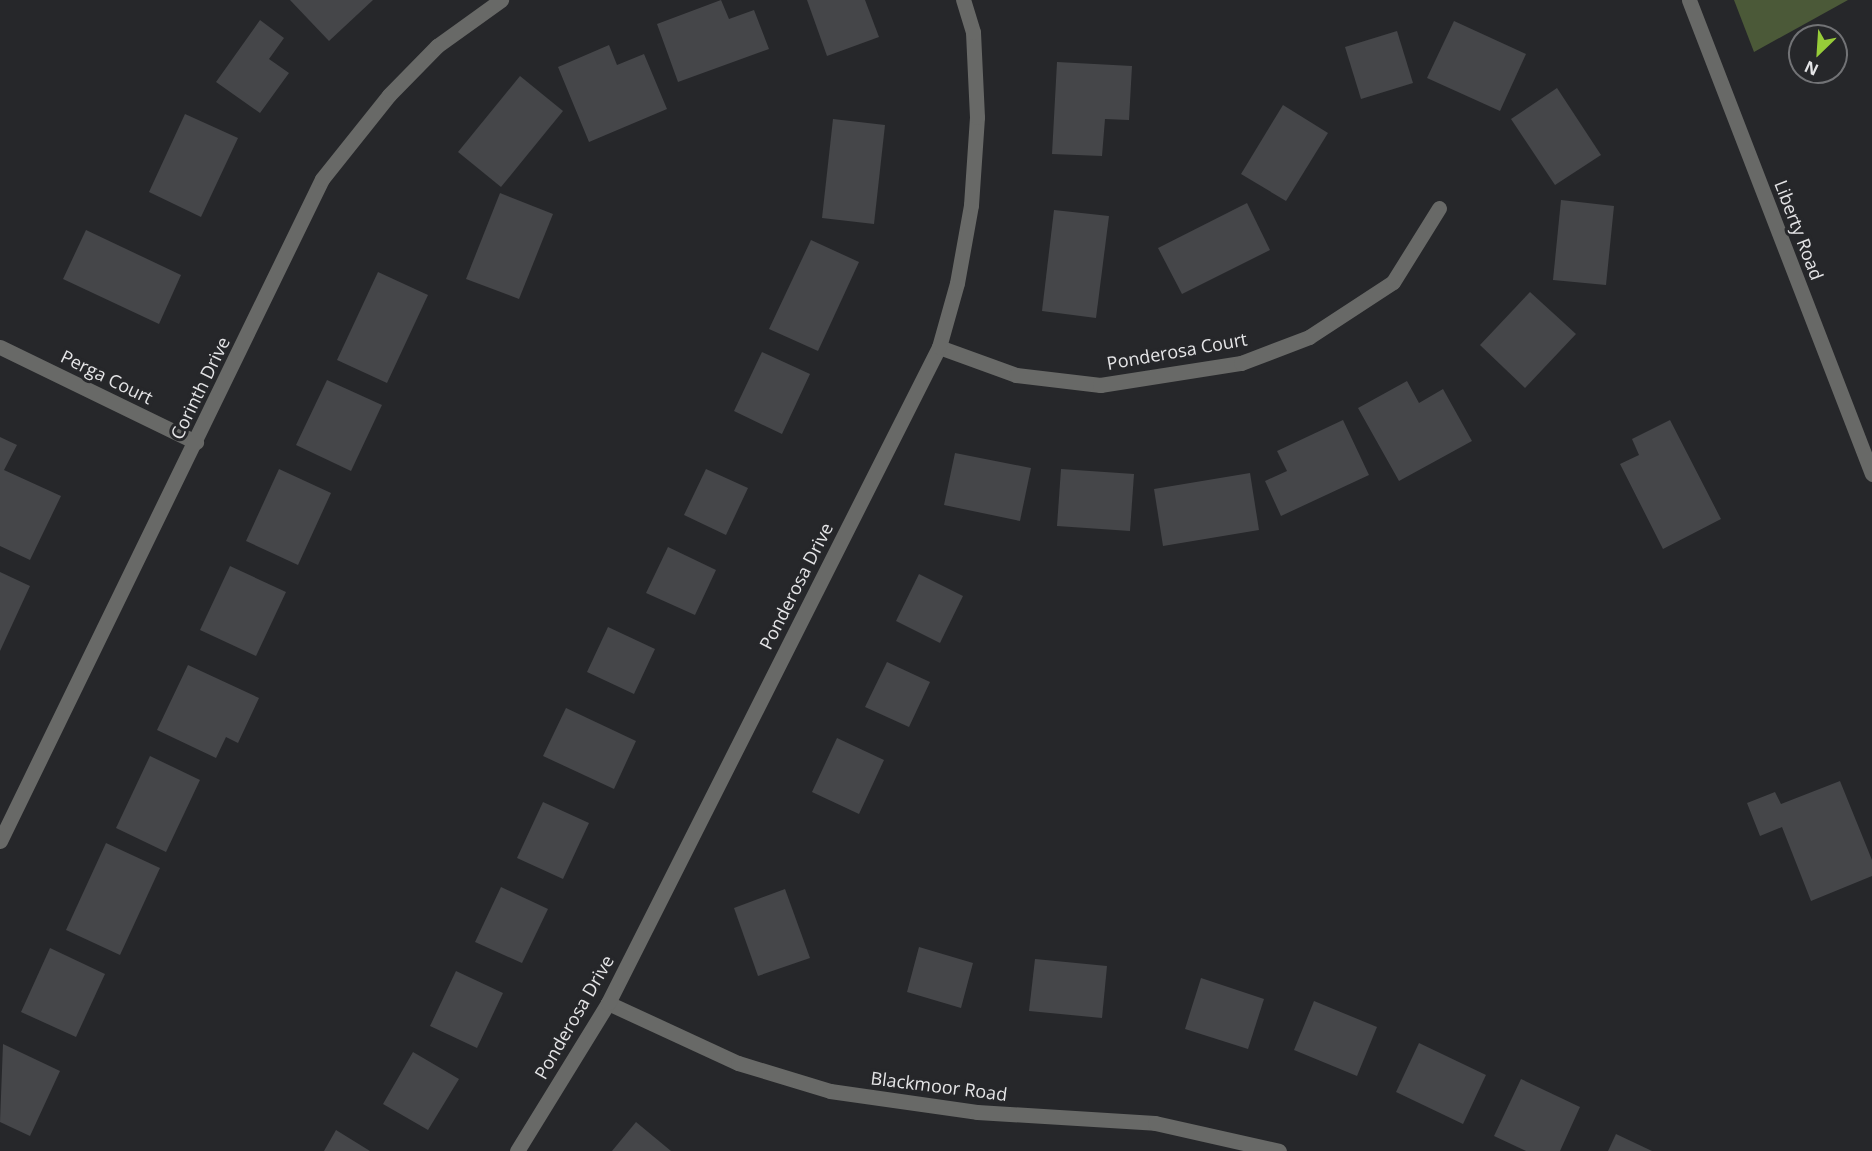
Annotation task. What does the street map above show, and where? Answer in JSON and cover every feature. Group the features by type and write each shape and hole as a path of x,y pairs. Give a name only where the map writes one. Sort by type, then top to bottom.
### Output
{"street":[{"name":"Corinth Drive","path":"0,841 322,179 389,95 429,54 501,0"},
{"name":"Ponderosa Drive","path":"517,1151 608,1003 939,346 957,283 969,216 977,117 973,32 963,0"},
{"name":"Liberty Road","path":"1689,0 1872,474"},
{"name":"Ponderosa Court","path":"939,346 1016,375 1100,385 1241,363 1317,333 1393,282 1439,208"},
{"name":"Perga Court","path":"0,347 196,442"},
{"name":"Blackmoor Road","path":"608,1003 738,1063 830,1091 976,1112 1155,1123 1279,1151"}],"green space":[{"path":"1734,0 1848,0 1805,24 1788,24 1788,33 1754,52"}],"building":[{"path":"290,0 373,0 329,41"},
{"path":"721,0 729,19 754,10 769,49 678,82 657,24"},
{"path":"807,0 865,0 879,37 827,56"},
{"path":"260,20 284,38 269,59 289,73 260,113 216,82"},
{"path":"1454,21 1526,54 1500,111 1427,78"},
{"path":"1397,31 1413,83 1361,99 1345,47"},
{"path":"609,45 617,65 644,54 667,109 589,142 558,67"},
{"path":"1057,62 1132,66 1129,120 1105,119 1102,156 1052,154"},
{"path":"520,76 563,111 501,187 458,152"},
{"path":"1557,88 1601,155 1555,185 1511,119"},
{"path":"1283,105 1328,133 1286,201 1241,174"},
{"path":"185,114 238,138 201,217 149,192"},
{"path":"833,119 885,125 874,224 822,218"},
{"path":"500,193 553,214 519,299 466,279"},
{"path":"1561,200 1614,206 1606,285 1553,280"},
{"path":"1247,203 1270,250 1182,294 1158,248"},
{"path":"1054,210 1109,216 1096,318 1042,311"},
{"path":"86,230 181,275 159,324 63,279"},
{"path":"811,240 859,262 818,351 769,329"},
{"path":"378,272 428,295 387,383 337,360"},
{"path":"1530,292 1576,334 1525,388 1480,345"},
{"path":"762,352 810,374 782,434 734,411"},
{"path":"327,380 382,405 351,471 296,445"},
{"path":"1407,381 1419,403 1443,389 1472,441 1399,481 1358,408"},
{"path":"1343,420 1369,475 1281,516 1265,481 1287,471 1277,451"},
{"path":"1670,420 1721,519 1663,549 1620,464 1639,455 1632,439"},
{"path":"0,437 17,445 4,470 61,496 30,560 0,546"},
{"path":"955,453 1031,468 1020,521 944,505"},
{"path":"279,469 331,493 298,565 246,541"},
{"path":"706,469 748,488 726,535 684,515"},
{"path":"1061,469 1134,474 1130,531 1057,526"},
{"path":"1250,473 1259,530 1163,546 1154,489"},
{"path":"668,547 716,570 695,615 646,593"},
{"path":"230,566 286,592 256,656 200,630"},
{"path":"0,572 30,586 0,651"},
{"path":"919,574 963,596 940,643 896,621"},
{"path":"608,627 655,649 634,694 587,672"},
{"path":"887,662 930,682 909,727 865,707"},
{"path":"188,665 259,698 238,743 226,737 216,758 157,730"},
{"path":"566,708 636,741 614,789 543,756"},
{"path":"837,738 884,760 859,814 812,792"},
{"path":"150,756 200,780 166,852 116,828"},
{"path":"1840,781 1872,860 1872,876 1811,901 1782,827 1760,836 1747,803 1775,792 1781,804"},
{"path":"543,802 589,823 563,879 517,858"},
{"path":"106,843 160,868 120,955 66,930"},
{"path":"501,887 548,909 522,963 475,942"},
{"path":"785,889 810,958 758,976 734,908"},
{"path":"919,947 973,963 961,1008 907,992"},
{"path":"50,948 105,974 76,1037 21,1012"},
{"path":"1035,959 1107,966 1102,1018 1029,1011"},
{"path":"456,971 503,993 477,1048 430,1026"},
{"path":"1201,978 1264,999 1248,1049 1185,1029"},
{"path":"1314,1001 1377,1027 1357,1076 1294,1050"},
{"path":"1419,1043 1486,1075 1463,1124 1396,1092"},
{"path":"3,1044 60,1071 30,1136 0,1122"},
{"path":"413,1052 459,1079 428,1130 383,1104"},
{"path":"1521,1079 1580,1107 1560,1151 1526,1151 1494,1136"},
{"path":"636,1122 671,1151 612,1151"},
{"path":"336,1130 370,1151 324,1151"},
{"path":"1616,1134 1652,1151 1608,1151"}]}
